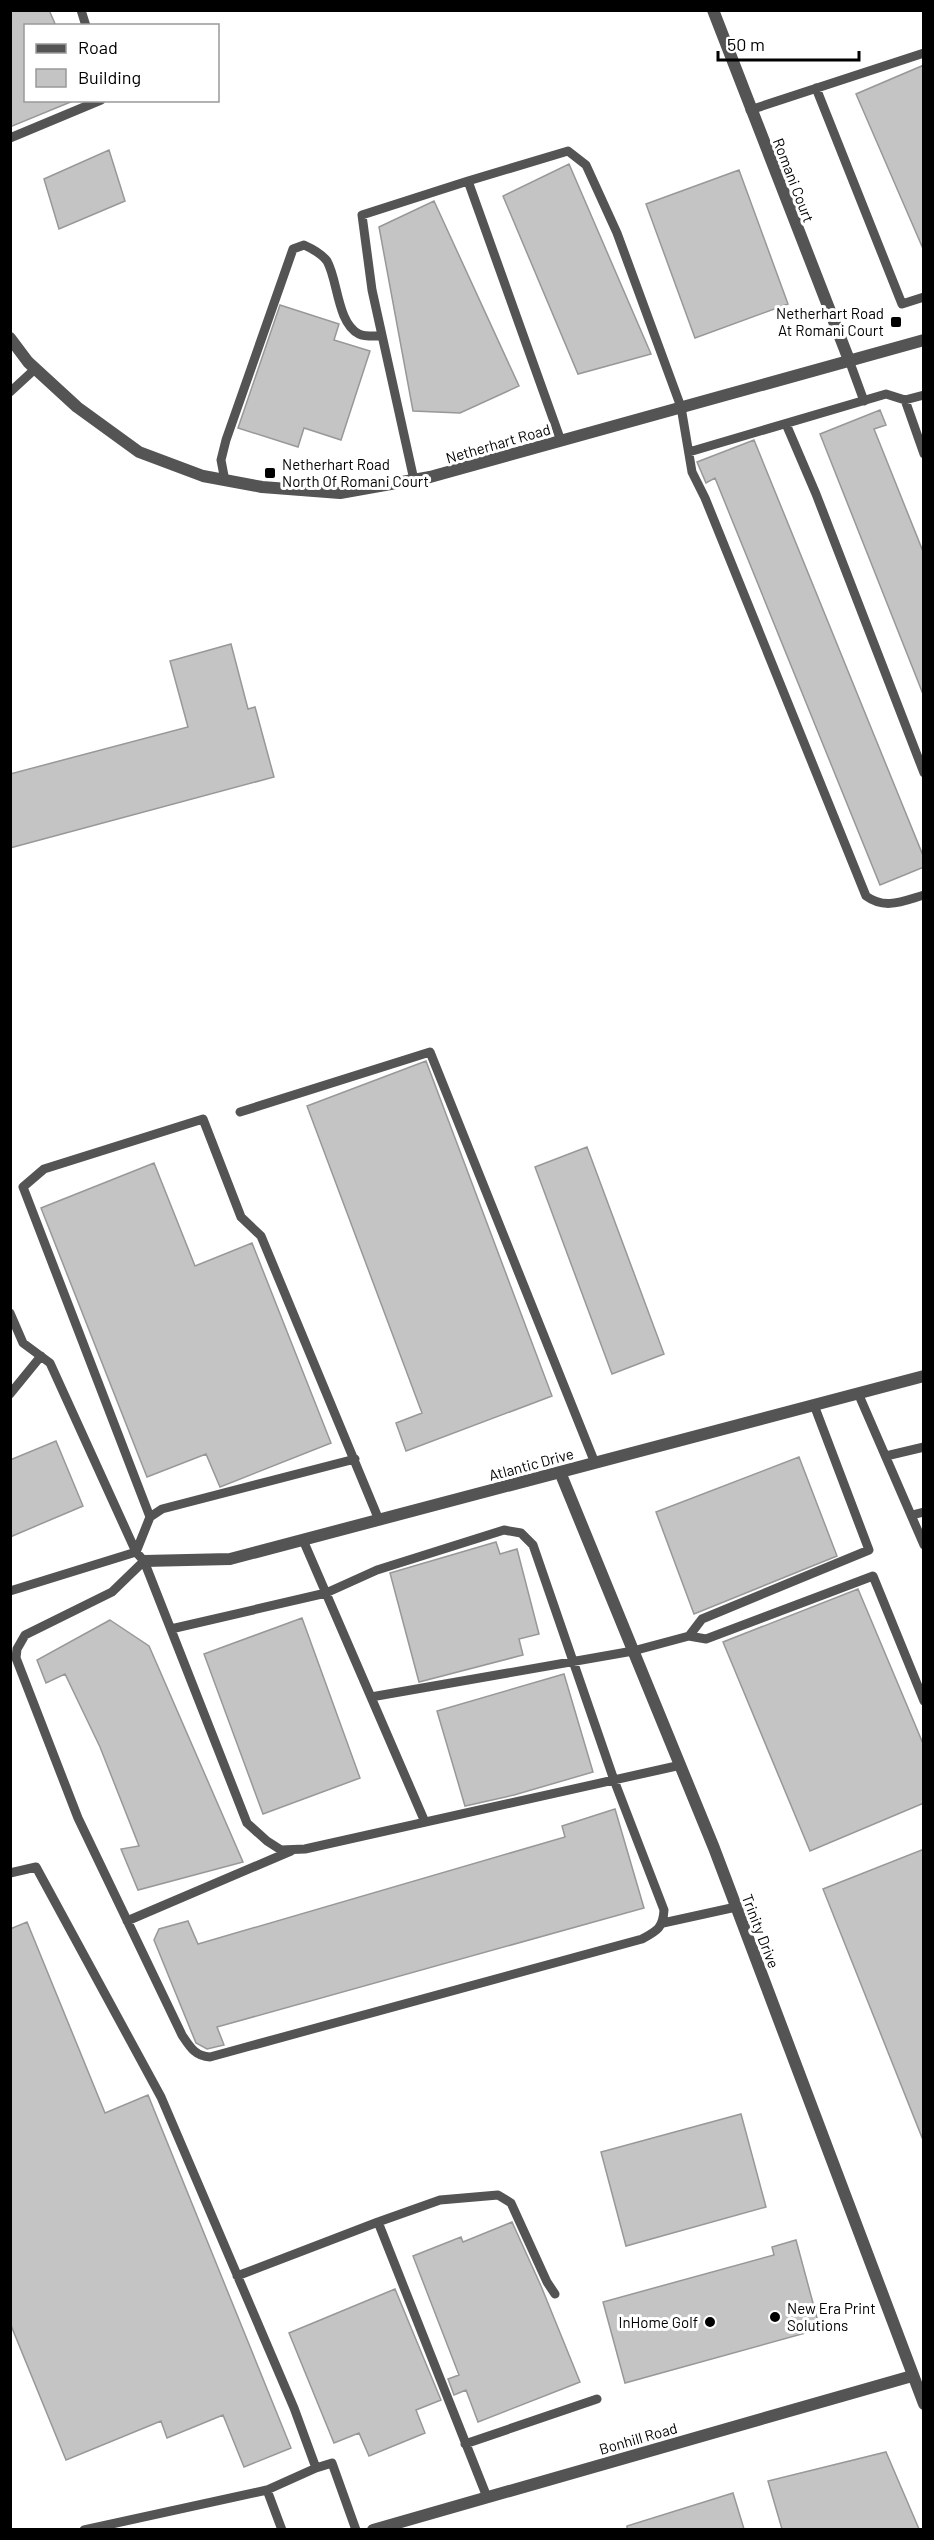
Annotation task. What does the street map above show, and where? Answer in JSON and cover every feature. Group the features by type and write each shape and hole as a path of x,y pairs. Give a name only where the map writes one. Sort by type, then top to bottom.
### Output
{"street":[{"name":"Romani Court","path":"713,10 849,360"},
{"name":"Netherhart Road","path":"10,338 35,369 77,407 139,452 203,476 225,481 262,487 340,493 414,480 924,340"},
{"name":"Atlantic Drive","path":"140,1557 230,1559 924,1376"},
{"name":"Trinity Drive","path":"560,1472 681,1765 924,2404"},
{"name":"Bonhill Road","path":"373,2529 912,2376"}],"lane":[{"path":"750,110 924,53"},
{"path":"816,88 902,304 924,297"},
{"path":"10,138 96,102"},
{"path":"414,480 372,290 362,215 568,151 586,165 617,233 681,407 692,472 705,498 866,896 875,903 887,905 924,895"},
{"path":"468,181 561,441"},
{"path":"225,481 221,460 226,440 293,249 304,245 315,249 327,262 336,294 351,328 361,335 382,336"},
{"path":"849,360 864,401"},
{"path":"10,392 35,369"},
{"path":"689,452 886,394 905,400 924,395"},
{"path":"905,400 924,454"},
{"path":"786,424 816,494 924,773"},
{"path":"240,1112 430,1052 595,1463"},
{"path":"171,1629 326,1593 377,1570 504,1530 521,1533 533,1545 614,1780 664,1910 663,1923 658,1930 642,1939 210,2057 200,2057 190,2048 78,1818 16,1658 25,1635 112,1592 140,1557 150,1517 23,1187 44,1169 203,1119 241,1216 261,1236 379,1520"},
{"path":"10,1314 23,1342 50,1363 171,1629 247,1822 267,1841 281,1850 304,1849 681,1765"},
{"path":"10,1394 40,1356"},
{"path":"858,1393 924,1545"},
{"path":"688,1636 702,1619 869,1550 814,1405"},
{"path":"886,1456 924,1447"},
{"path":"150,1517 162,1509 354,1459"},
{"path":"912,1515 924,1512"},
{"path":"303,1540 425,1822"},
{"path":"10,1591 140,1557"},
{"path":"371,1696 633,1651 688,1636 706,1639 873,1576 924,1701"},
{"path":"127,1921 294,1850"},
{"path":"10,1873 36,1867 161,2097 294,2408 316,2468"},
{"path":"663,1923 736,1907"},
{"path":"237,2276 440,2200 498,2195 511,2203 547,2282 555,2294"},
{"path":"378,2222 487,2497"},
{"path":"465,2444 597,2399"},
{"path":"84,2529 267,2490 332,2463 356,2529"},
{"path":"267,2490 282,2529"}],"building":[{"path":"10,10 49,10 55,24 24,24 24,102 71,102 10,127"},
{"path":"924,65 924,251 856,94"},
{"path":"109,150 125,201 59,229 44,179"},
{"path":"569,164 651,354 578,374 503,196"},
{"path":"739,170 788,304 695,338 646,204"},
{"path":"434,201 519,386 460,413 413,411 379,227"},
{"path":"280,305 339,324 334,340 370,351 341,440 304,428 298,447 238,428"},
{"path":"880,410 886,425 874,429 924,554 923,694 820,434"},
{"path":"754,440 924,858 924,867 880,885 715,478 706,483 697,462"},
{"path":"231,644 248,709 255,707 274,777 10,848 10,774 188,727 170,661"},
{"path":"426,1061 552,1396 406,1451 396,1423 422,1413 307,1106"},
{"path":"587,1147 664,1354 612,1374 535,1167"},
{"path":"154,1163 195,1266 252,1243 331,1443 220,1487 206,1454 147,1477 41,1208"},
{"path":"56,1441 83,1506 10,1537 10,1460"},
{"path":"799,1457 837,1556 694,1614 656,1512"},
{"path":"496,1542 500,1554 517,1549 539,1634 519,1639 523,1655 419,1682 390,1573"},
{"path":"858,1589 924,1746 924,1803 810,1851 723,1642"},
{"path":"302,1618 360,1778 263,1814 204,1654"},
{"path":"110,1620 149,1646 243,1862 138,1890 121,1849 139,1846 100,1747 65,1674 46,1683 37,1660"},
{"path":"564,1674 593,1772 514,1795 465,1806 437,1711"},
{"path":"615,1809 644,1908 217,2027 224,2045 207,2049 196,2043 154,1940 159,1929 188,1921 198,1944 565,1837 562,1826"},
{"path":"924,1849 924,2140 923,2140 823,1889"},
{"path":"27,1922 105,2113 148,2095 291,2448 244,2467 223,2415 167,2438 161,2421 66,2460 10,2323 10,1929"},
{"path":"741,2114 766,2207 626,2246 601,2152"},
{"path":"512,2222 580,2382 478,2422 466,2390 454,2395 448,2379 459,2375 413,2256 461,2237 463,2242"},
{"path":"796,2240 820,2329 625,2383 603,2302 774,2255 772,2247"},
{"path":"395,2289 441,2400 416,2410 425,2433 369,2456 359,2433 334,2443 289,2333"},
{"path":"886,2452 919,2529 782,2529 768,2481"},
{"path":"733,2493 744,2529 627,2529 627,2526"}],"place":[{"name":"Netherhart Road At Romani Court","path":"896,322"},
{"name":"Netherhart Road North Of Romani Court","path":"270,473"},
{"name":"New Era Print Solutions","path":"775,2317"},
{"name":"InHome Golf","path":"710,2322"}]}
